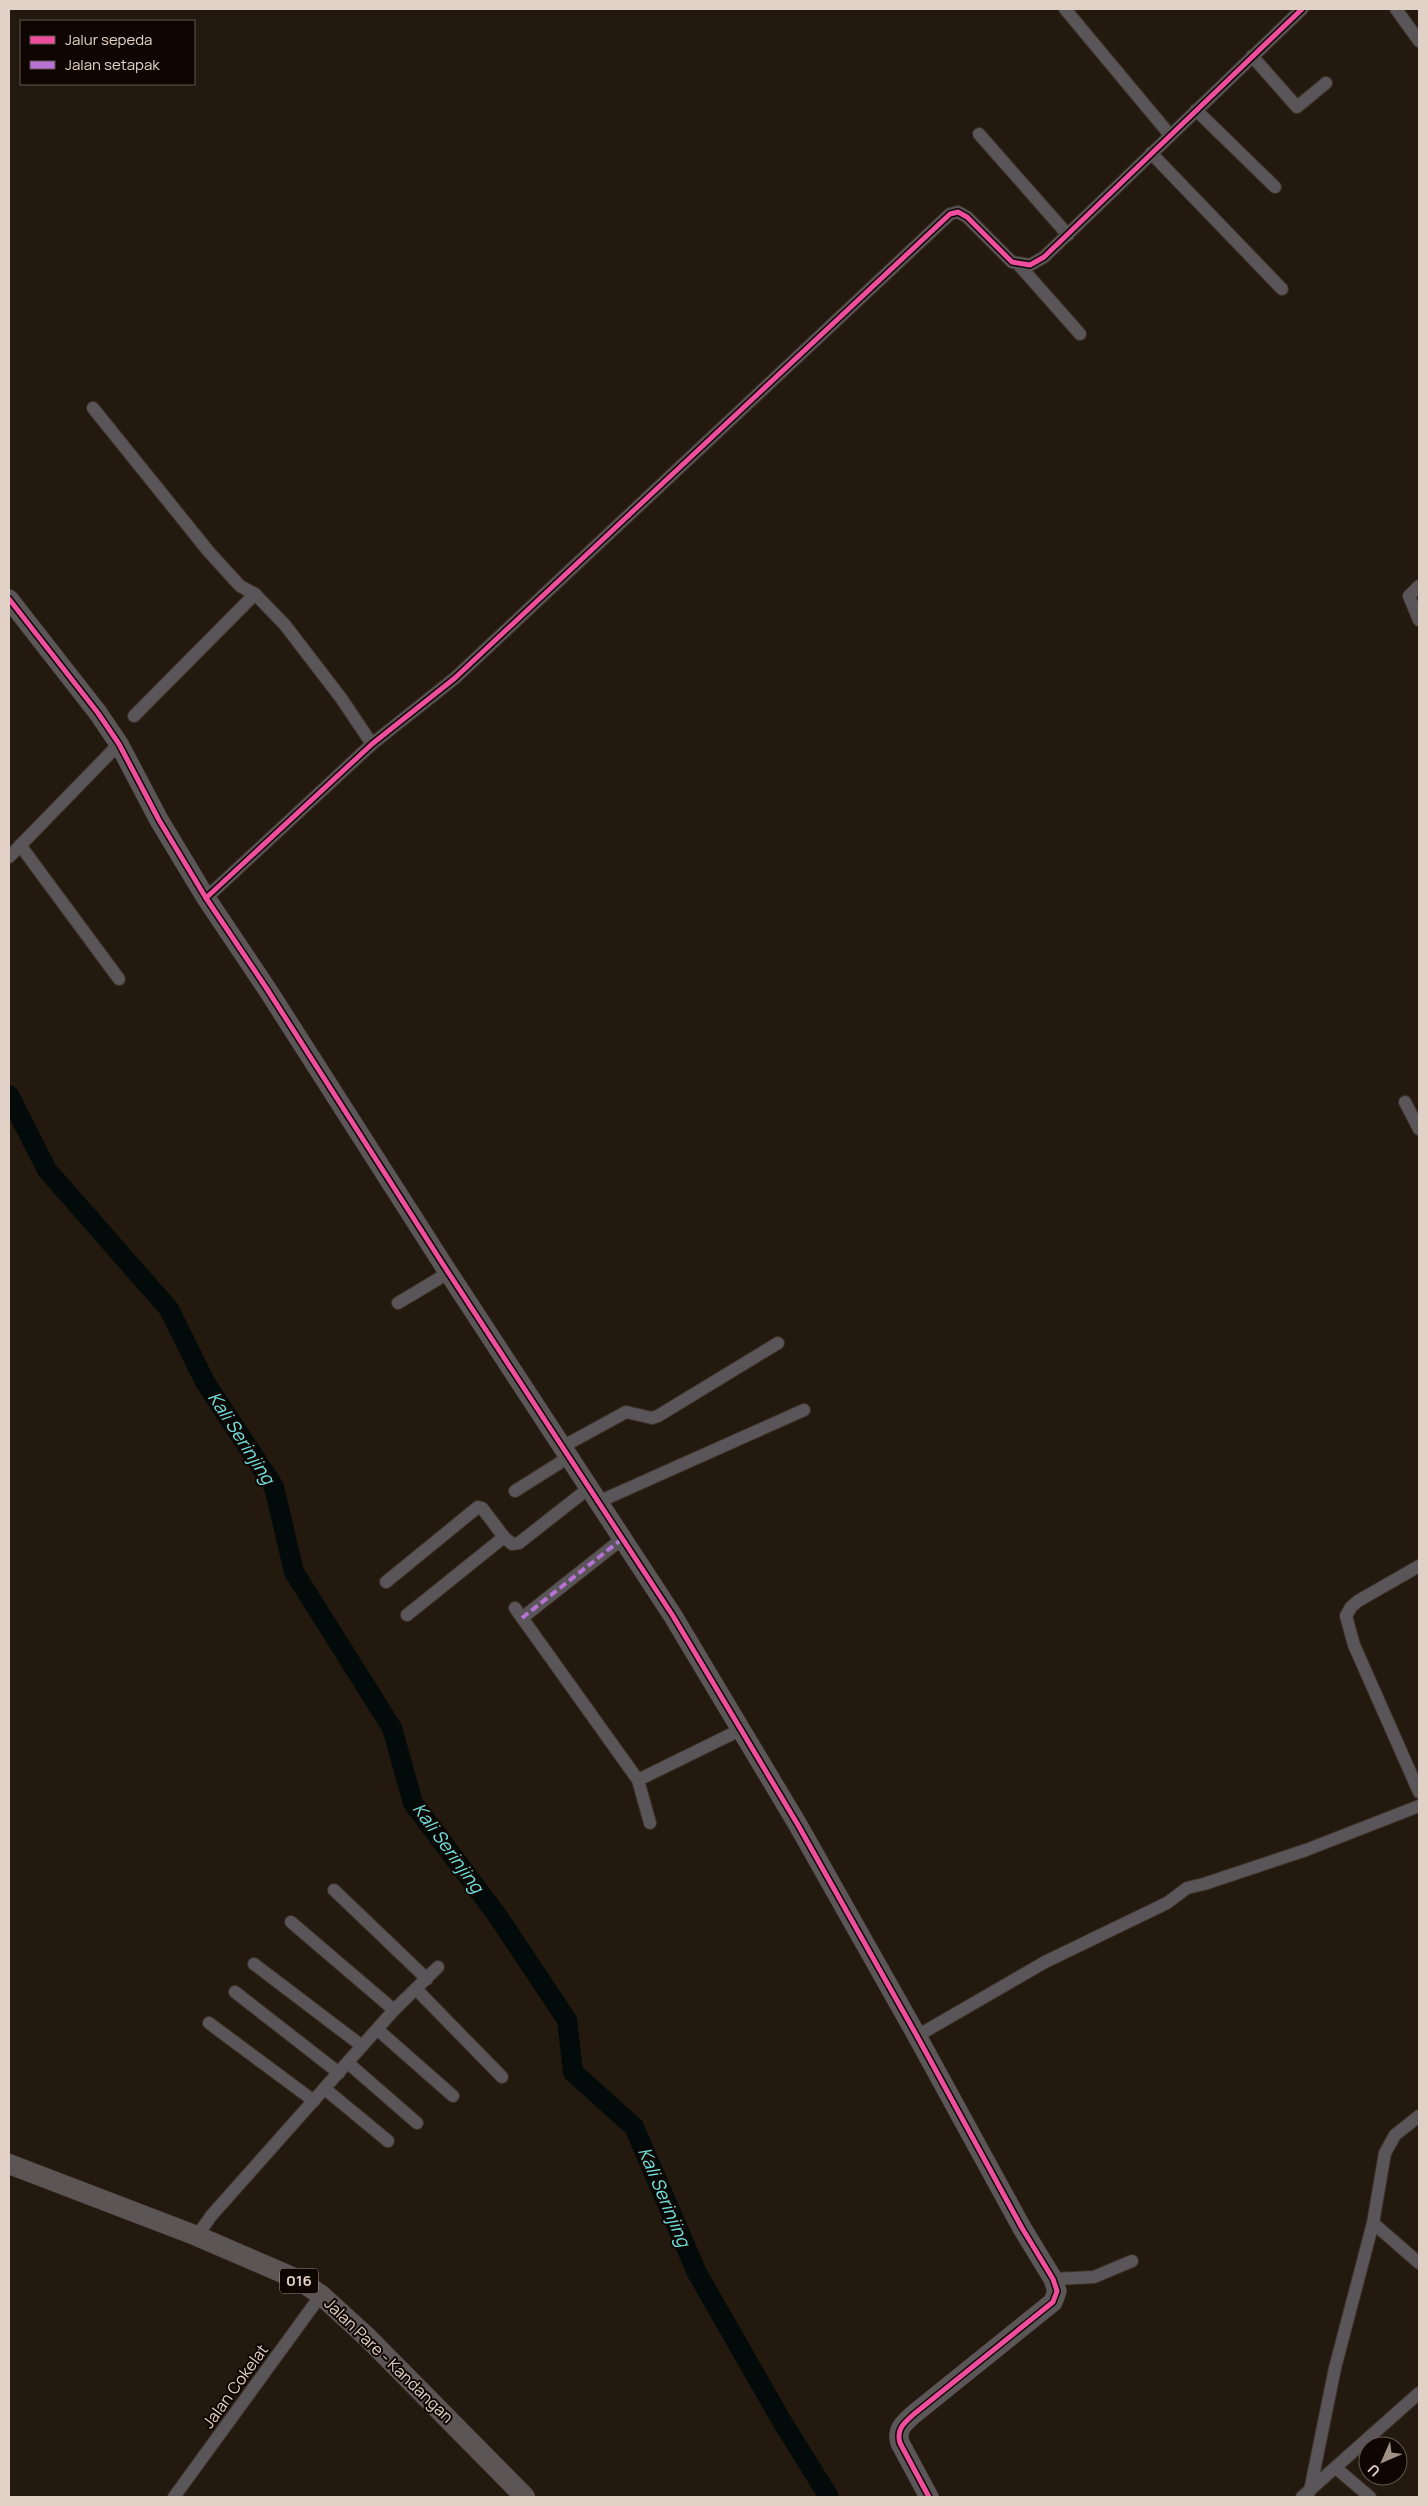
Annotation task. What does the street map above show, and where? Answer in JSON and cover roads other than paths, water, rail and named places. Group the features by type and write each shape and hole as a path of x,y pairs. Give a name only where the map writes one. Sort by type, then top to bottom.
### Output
{"main road":[{"name":"Jalan Pare - Kandangan","path":"9,2164 196,2236 299,2280 322,2295 368,2338 525,2497"}],"street":[{"path":"1065,9 1170,134"},
{"path":"206,898 372,744 456,678 950,214 963,213 1012,262 1019,265 1030,265 1044,257 1302,9"},
{"path":"1396,9 1419,41"},
{"path":"1252,56 1297,106 1326,83"},
{"path":"1196,110 1275,187"},
{"path":"979,134 1068,235"},
{"path":"1151,153 1282,289"},
{"path":"1019,265 1080,334"},
{"path":"93,408 209,552 240,586 255,594 285,625 372,744"},
{"path":"1419,586 1409,596 1419,620"},
{"path":"134,716 255,594"},
{"path":"9,599 98,713 119,744 159,820 206,898 267,989 448,1273 566,1452 742,1729 917,2036 1022,2228 1053,2279 1057,2291 1052,2302 928,2402 900,2429 898,2435 900,2443 929,2497"},
{"path":"9,857 119,744"},
{"path":"20,846 119,980"},
{"path":"1405,1102 1419,1128"},
{"path":"398,1304 448,1273"},
{"path":"515,1491 566,1452 626,1412 652,1418 658,1416 778,1343"},
{"path":"386,1582 478,1508 482,1508 504,1537 512,1544 519,1543 593,1495 804,1410"},
{"path":"407,1615 504,1537"},
{"path":"622,1539 519,1613 638,1780 650,1823"},
{"path":"1419,1566 1358,1601 1351,1607 1346,1616 1354,1645 1419,1792"},
{"path":"638,1780 742,1729"},
{"path":"917,2036 1045,1962 1167,1903 1187,1888 1306,1850 1419,1806"},
{"path":"334,1890 427,1979"},
{"path":"291,1922 394,2010"},
{"path":"254,1964 362,2046"},
{"path":"196,2236 211,2216 394,2010 438,1967"},
{"path":"416,1989 502,2077"},
{"path":"235,1992 339,2073"},
{"path":"209,2023 314,2101"},
{"path":"378,2030 454,2096"},
{"path":"348,2063 417,2123"},
{"path":"325,2088 388,2141"},
{"path":"1306,2494 1335,2368 1373,2223 1388,2146 1395,2135 1419,2116"},
{"path":"1373,2223 1419,2263"},
{"path":"1053,2279 1094,2277 1132,2261"},
{"name":"Jalan Cokelat","path":"174,2497 322,2295"},
{"path":"1306,2494 1419,2393"},
{"path":"1336,2468 1370,2497"}],"waterway":[{"name":"Kali Serinjing","path":"9,1095 47,1170 169,1309 205,1382 274,1487 294,1572 392,1728 413,1803 497,1915 567,2020 573,2072 634,2127 697,2273 783,2423 829,2497"}]}
